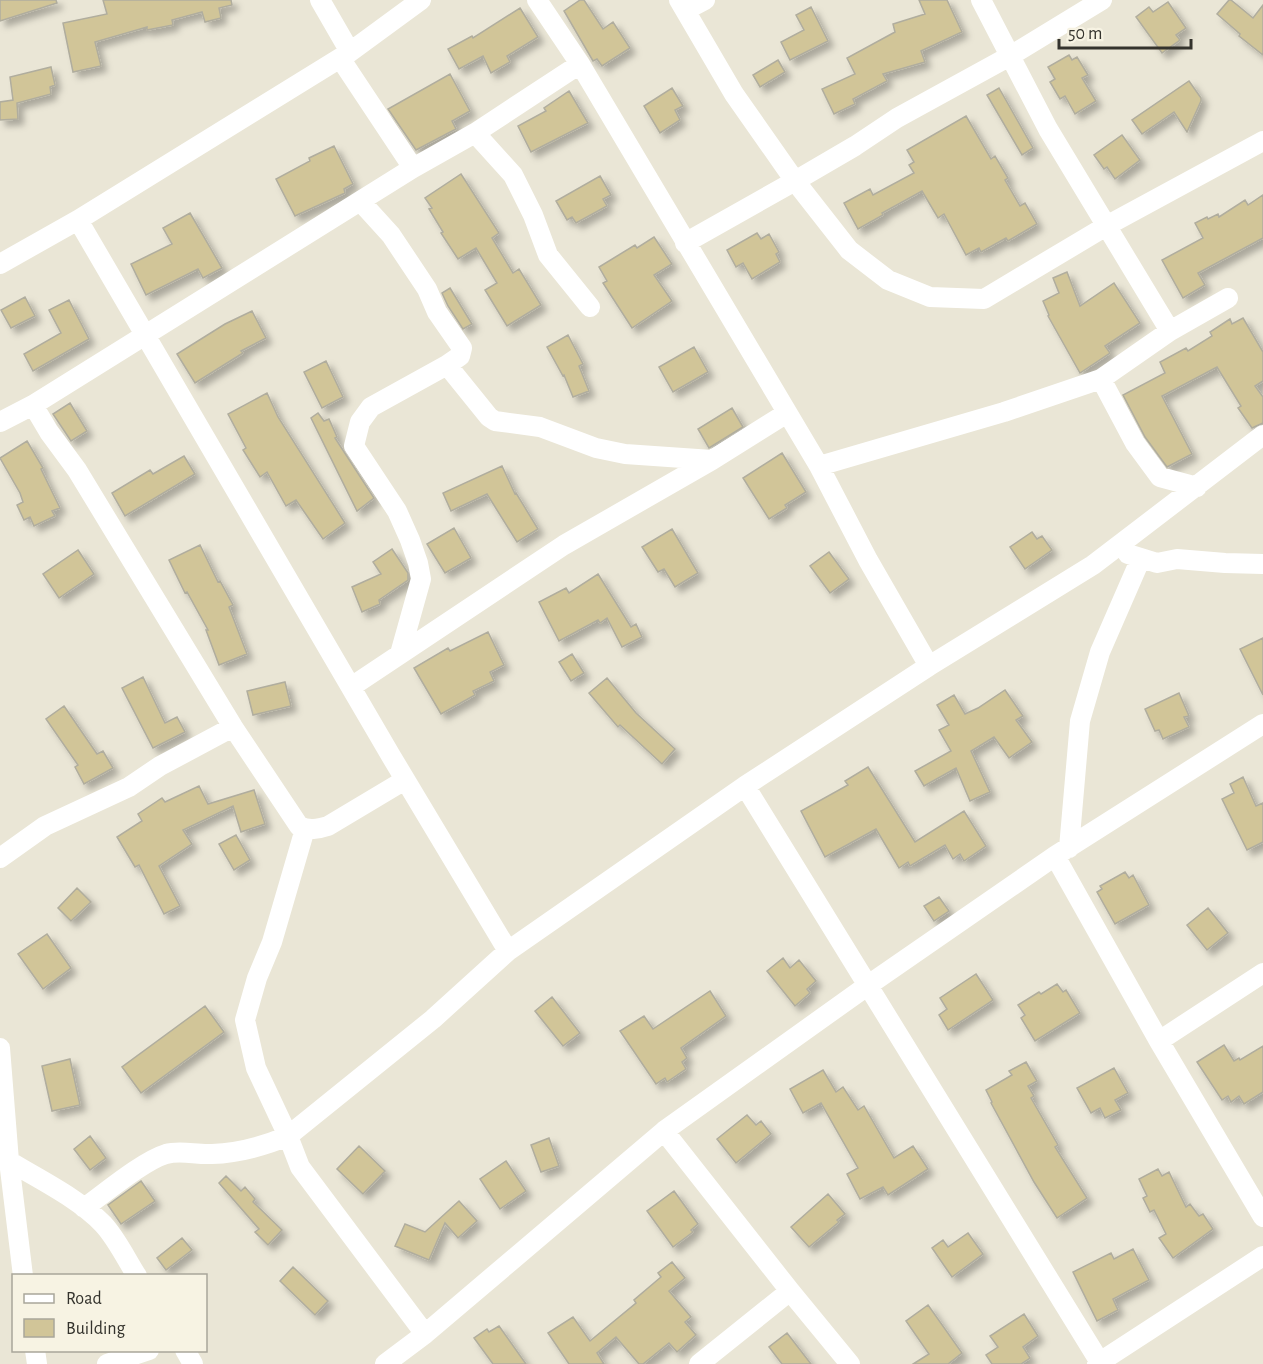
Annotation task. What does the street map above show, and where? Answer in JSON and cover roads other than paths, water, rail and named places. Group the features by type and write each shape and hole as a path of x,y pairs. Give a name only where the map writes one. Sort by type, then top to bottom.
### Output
{"street":[{"path":"321,0 345,55 413,168"},
{"path":"0,264 78,220 345,55 422,0"},
{"path":"537,0 580,64 819,466 868,560 929,666"},
{"path":"705,0 682,5 734,94 795,181 849,250 888,280 930,297 984,299 1108,225 1263,141"},
{"path":"981,0 1048,129 1170,331"},
{"path":"685,243 855,146 897,118 1010,56 1102,0"},
{"path":"0,422 33,405 413,168 475,133 580,64"},
{"path":"475,133 513,175 533,215 548,255 590,307"},
{"path":"361,202 391,235 426,289 437,312 462,348 460,356 447,365 371,407 360,422 354,446 397,511 418,563 421,579 400,654"},
{"path":"78,220 405,780 508,951"},
{"path":"819,466 1004,412 1101,379 1170,331 1228,298"},
{"path":"447,365 489,417 495,421 540,427 596,447 625,454 712,460"},
{"path":"1101,379 1135,443 1160,477 1197,487"},
{"path":"33,405 49,432 77,470 233,727 299,826 316,830 328,826 405,780"},
{"path":"351,687 564,545 712,460 786,413"},
{"path":"84,1208 147,1163 164,1155 179,1151 210,1154 239,1151 269,1144 288,1136 433,1018 508,951 745,786 929,666 1093,565 1263,435"},
{"path":"1114,549 1157,562 1177,559 1263,564"},
{"path":"1141,558 1100,652 1080,721 1062,852 1158,1041 1263,1217"},
{"path":"385,1364 425,1334 664,1131 867,986 1062,852 1263,724"},
{"path":"0,858 45,826 129,787 160,766 233,727"},
{"path":"745,786 1099,1363 1263,1256"},
{"path":"305,829 272,942 257,978 244,1020 256,1068 300,1167 425,1334"},
{"path":"1158,1041 1263,973"},
{"path":"0,1048 6,1152 23,1274"},
{"path":"664,1131 850,1364"},
{"path":"6,1152 84,1208 106,1227 136,1274"},
{"path":"699,1364 790,1291"},
{"path":"107,1364 143,1352"}]}
